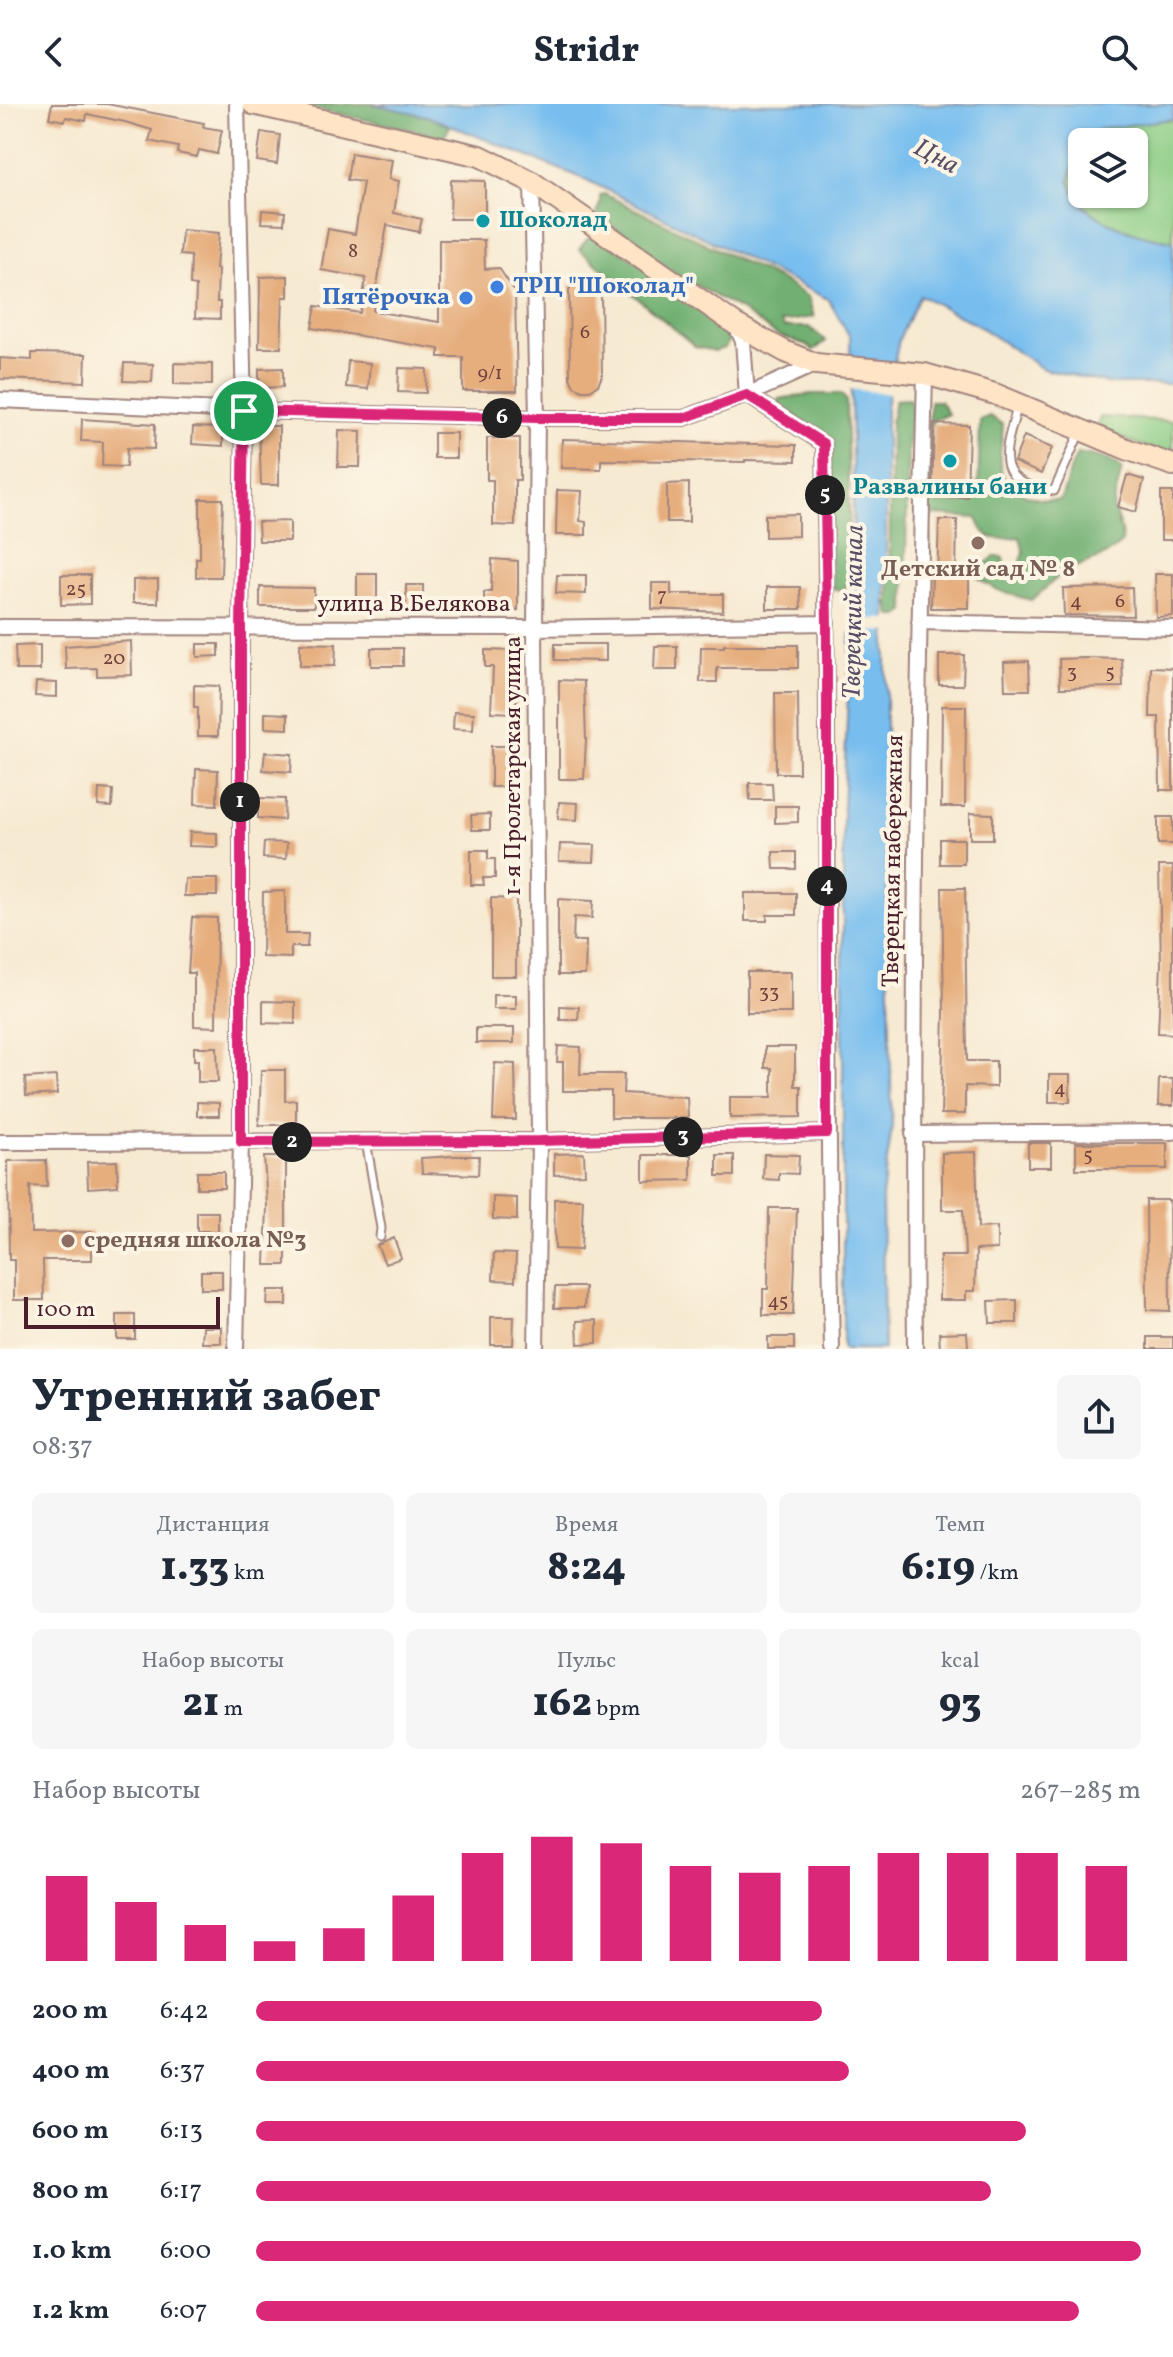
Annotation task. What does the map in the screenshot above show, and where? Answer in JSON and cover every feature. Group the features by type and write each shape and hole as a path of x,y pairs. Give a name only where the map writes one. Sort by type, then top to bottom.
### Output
{"main road":[{"path":"253,104 480,156 532,182 735,324 786,352 816,364 925,374 995,394 1173,465"}],"street":[{"path":"236,1349 241,1142 244,411 237,104"},
{"name":"1-я Пролетарская улица","path":"532,182 537,418 535,628 539,1141 536,1349"},
{"path":"735,324 743,341 747,395"},
{"path":"0,400 244,411 684,418 747,395 816,364"},
{"name":"Тверецкая набережная","path":"915,1349 913,1134 925,374"},
{"path":"747,395 824,444 827,1133 832,1349"},
{"path":"919,622 1173,628"},
{"name":"улица В.Белякова","path":"0,627 535,628 827,623"},
{"path":"913,1134 1173,1132"},
{"path":"0,1142 539,1141 827,1133"}],"lane":[{"path":"1018,403 1005,457 1010,473 1031,488 1054,491 1081,430"},
{"path":"366,1141 380,1237"}],"green space":[{"path":"295,104 373,104 427,116 450,126 444,137"},
{"path":"1173,104 1173,241 1120,228 1088,208 1148,208 1148,128 1087,128 1089,124"},
{"path":"604,194 782,281 808,297 814,317 781,322 784,327 809,327 826,341 813,351 807,345 777,335 741,310 677,275 596,213 600,195"},
{"path":"602,237 701,309 730,338 725,348 715,351 696,347 579,249 588,238"},
{"path":"811,394 841,394 846,400 851,575 844,590 833,589 820,434 778,403 779,399"},
{"path":"909,399 912,405 908,444 905,611 900,616 892,616 889,612 891,420 895,400"},
{"path":"930,401 940,401 948,414 933,420 931,427 932,502 967,503 978,498 980,420 990,416 1003,425 1002,473 1014,488 1031,497 1060,500 1077,454 1101,458 1122,468 1113,507 1122,542 1101,557 1063,573 1031,600 990,586 970,570 994,557 1002,557 1008,571 1016,573 1024,553 1020,537 999,539 988,536 977,518 934,515 930,518 930,556 925,557"},
{"path":"1100,417 1173,421 1173,455 1098,428"}],"water":[{"path":"373,104 1173,104 1173,119 1106,128 1068,128 1068,208 1088,208 1120,228 1173,241 1173,384 1111,384 1043,369 974,323 920,295 899,339 886,407 886,844 892,1127 882,1196 884,1349 843,1349 843,808 854,558 850,337 828,299 587,180 427,116"}],"pier":[{"path":"846,364 896,371 892,394 847,389"},
{"path":"846,619 889,619 889,631 845,633"}],"building":[{"path":"52,104 107,104 204,123 203,127 222,130 217,154 199,150 197,157 177,153 178,147 149,141 152,130 125,122 87,114 86,121 49,118"},
{"path":"261,132 280,135 277,164 257,161"},
{"path":"351,153 392,160 389,179 399,181 394,213 422,219 419,232 387,225 373,311 439,322 439,240 484,240 485,269 499,268 515,292 517,391 463,391 463,357 439,357 439,349 312,328 316,306 360,313 366,278 321,270 328,229 355,234 363,182 347,180"},
{"path":"451,180 485,181 485,219 450,219"},
{"path":"262,210 285,212 284,224 261,223"},
{"path":"182,230 219,233 216,269 220,319 195,318 196,286 190,285 191,256 180,255"},
{"path":"288,276 288,297 283,297 281,348 259,348 260,277"},
{"path":"580,276 590,276 598,281 601,290 602,376 598,385 590,390 574,386 570,378 569,290 573,281"},
{"path":"32,353 86,354 85,382 0,379 0,358 32,360"},
{"path":"348,361 370,363 368,389 346,387"},
{"path":"124,363 153,364 152,382 123,381"},
{"path":"174,363 212,364 212,385 174,384"},
{"path":"283,368 283,387 259,388 259,369"},
{"path":"399,368 427,369 426,393 398,392"},
{"path":"82,419 155,424 154,449 127,448 126,467 102,466 103,442 81,441"},
{"name":"Развалины бани","path":"934,424 969,425 967,497 932,497"},
{"path":"259,426 279,426 279,485 261,485"},
{"path":"193,427 223,428 223,446 192,444"},
{"path":"339,430 361,431 360,467 338,467"},
{"path":"434,433 456,433 456,458 434,458"},
{"path":"1024,436 1052,448 1041,474 1014,462"},
{"path":"487,438 520,438 520,480 515,480 515,526 493,525 493,480 487,480"},
{"path":"562,439 796,445 796,461 601,460 601,469 561,468"},
{"path":"1127,475 1144,480 1136,512 1118,507"},
{"path":"689,483 689,522 667,522 667,484"},
{"path":"557,490 582,491 580,521 586,522 586,535 556,535"},
{"path":"1161,492 1173,492 1173,540 1161,540"},
{"path":"200,499 223,499 221,577 196,577 196,558 200,558"},
{"path":"798,514 798,536 765,537 765,515"},
{"path":"939,520 957,520 956,575 969,575 969,608 931,608 932,575 937,575"},
{"path":"290,521 290,541 259,541 258,522"},
{"path":"492,559 518,561 518,610 484,610 484,592 491,592"},
{"path":"357,574 377,574 377,605 357,605"},
{"path":"1155,574 1173,574 1173,616 1156,617"},
{"path":"61,575 90,575 90,604 61,605"},
{"path":"557,575 586,575 586,594 556,593"},
{"path":"158,579 158,603 133,603 133,580"},
{"path":"652,583 671,583 671,594 723,594 723,612 652,609"},
{"path":"406,585 423,585 423,609 406,609"},
{"path":"260,587 314,588 314,607 260,607"},
{"path":"767,587 800,587 801,609 767,609"},
{"path":"1132,587 1133,616 1064,615 1063,588"},
{"path":"131,641 132,675 97,676 97,668 66,669 65,646"},
{"path":"300,643 336,644 335,666 300,666"},
{"path":"197,644 219,644 219,656 197,657"},
{"path":"555,644 606,644 606,661 555,660"},
{"path":"40,645 40,670 16,670 15,646"},
{"path":"798,645 798,668 717,668 717,682 700,682 701,647"},
{"path":"655,646 677,646 677,670 654,670"},
{"path":"371,648 403,648 403,666 371,666"},
{"path":"485,650 518,651 516,713 491,712 493,667 485,667"},
{"path":"939,655 964,655 963,685 939,685"},
{"path":"1059,659 1122,659 1123,687 1060,688"},
{"path":"1029,661 1030,690 1005,690 1004,662"},
{"path":"1151,667 1173,668 1173,790 1160,790 1159,717 1150,717"},
{"path":"559,680 584,681 584,779 559,779"},
{"path":"36,682 57,683 57,697 35,696"},
{"path":"194,685 219,686 218,736 198,736"},
{"path":"775,693 798,693 799,773 776,773"},
{"path":"942,706 966,706 965,807 941,807"},
{"path":"454,712 474,713 473,730 453,729"},
{"path":"265,713 288,714 288,729 265,728"},
{"path":"491,746 516,746 516,787 491,787"},
{"path":"265,752 292,754 291,772 263,770"},
{"path":"196,769 218,770 217,805 195,804"},
{"path":"749,783 772,783 773,800 750,800"},
{"path":"99,789 113,790 112,807 98,806"},
{"path":"259,798 285,799 284,820 258,818"},
{"path":"559,802 578,803 577,820 558,819"},
{"path":"775,806 798,806 798,822 775,823"},
{"path":"970,813 993,814 993,839 970,839"},
{"path":"490,814 490,830 472,830 471,815"},
{"path":"1158,817 1173,817 1173,844 1158,844"},
{"path":"190,832 217,833 217,847 189,846"},
{"path":"940,839 964,839 964,864 940,864"},
{"path":"264,842 287,843 286,859 263,858"},
{"path":"560,844 595,845 594,862 559,861"},
{"path":"471,850 488,850 488,859 495,859 495,878 483,878 484,885 471,885"},
{"path":"773,852 796,852 796,869 774,869"},
{"path":"1159,866 1173,866 1173,1034 1158,1033 1161,964"},
{"path":"185,879 217,879 217,896 184,896"},
{"path":"942,888 965,888 967,1061 996,1061 996,1087 965,1086 965,1114 941,1114 944,1013"},
{"path":"285,891 285,934 308,934 307,947 291,947 291,958 262,957 263,892"},
{"path":"745,893 796,893 796,915 767,915 767,921 745,921"},
{"path":"491,898 516,899 516,976 491,976"},
{"path":"558,899 593,901 592,918 574,917 573,941 586,941 585,975 558,975"},
{"path":"192,917 217,918 216,1027 194,1026 194,973 188,973"},
{"path":"747,972 791,972 791,1013 747,1013"},
{"path":"493,995 516,995 516,1009 493,1009"},
{"path":"263,1001 295,1002 295,1024 263,1023"},
{"path":"560,1006 579,1007 578,1020 560,1020"},
{"path":"476,1028 514,1028 514,1043 476,1043"},
{"path":"558,1046 581,1047 580,1074 624,1074 623,1093 687,1097 688,1118 611,1118 611,1091 563,1091 563,1062 557,1062"},
{"path":"194,1047 217,1047 218,1082 198,1082 198,1060 194,1060"},
{"path":"765,1047 795,1047 795,1086 801,1086 801,1117 730,1118 730,1097 772,1097 772,1068 765,1068"},
{"path":"495,1063 515,1064 516,1120 493,1120"},
{"path":"261,1070 285,1070 285,1101 296,1100 296,1125 259,1125"},
{"path":"1049,1075 1070,1075 1070,1102 1049,1102"},
{"path":"56,1076 57,1094 26,1096 25,1078"},
{"path":"1159,1079 1173,1079 1173,1106 1158,1106"},
{"path":"197,1102 219,1103 219,1116 197,1116"},
{"path":"1028,1143 1051,1143 1051,1167 1028,1167"},
{"path":"1076,1143 1167,1143 1167,1169 1076,1169"},
{"path":"976,1152 978,1228 997,1227 997,1249 976,1250 975,1291 966,1291 966,1300 939,1300 940,1256 965,1256 963,1210 942,1210 942,1153"},
{"path":"584,1153 585,1174 554,1175 554,1154"},
{"path":"764,1154 799,1155 798,1174 779,1173 779,1180 763,1179"},
{"path":"643,1155 691,1155 691,1180 643,1181"},
{"path":"717,1155 734,1155 734,1176 717,1176"},
{"path":"479,1156 478,1175 422,1173 421,1158"},
{"path":"264,1157 286,1157 286,1265 265,1265 267,1206"},
{"name":"средняя школа №3","path":"46,1160 47,1187 30,1186 31,1233 92,1232 92,1260 43,1260 44,1300 14,1300 14,1260 9,1260 8,1161"},
{"path":"117,1161 118,1186 88,1188 87,1162"},
{"path":"197,1172 224,1172 224,1188 197,1188"},
{"path":"493,1197 517,1198 517,1220 493,1219"},
{"path":"554,1199 583,1199 581,1250 555,1249"},
{"path":"1146,1200 1169,1200 1170,1311 1147,1310"},
{"path":"769,1208 797,1208 793,1315 763,1315 763,1289 768,1289"},
{"path":"197,1212 218,1212 218,1231 197,1231"},
{"path":"394,1238 401,1258 385,1264 377,1245"},
{"path":"494,1253 516,1254 515,1281 493,1280"},
{"path":"201,1271 222,1271 222,1289 201,1289"},
{"path":"555,1287 585,1287 584,1308 554,1308"},
{"path":"268,1290 287,1290 287,1305 267,1305"},
{"path":"1017,1300 1017,1323 990,1323 989,1301"},
{"path":"117,1315 135,1315 135,1339 117,1339"},
{"path":"491,1317 514,1317 513,1345 491,1345"},
{"path":"597,1320 597,1343 578,1344 577,1321"},
{"path":"203,1327 221,1327 221,1343 202,1343"},
{"path":"967,1332 968,1347 940,1348 939,1333"},
{"path":"768,1337 794,1337 794,1349 768,1349"},
{"path":"1148,1337 1173,1337 1173,1349 1148,1349"}],"place":[{"name":"Шоколад","path":"483,221"},
{"name":"ТРЦ \"Шоколад\"","path":"497,287"},
{"name":"Пятёрочка","path":"466,298"},
{"name":"Развалины бани","path":"950,461"},
{"name":"Детский сад № 8","path":"978,543"},
{"name":"средняя школа №3","path":"68,1241"}],"route":[{"path":"747,395 824,444 827,1133 539,1141 241,1142 244,411 684,418 747,395"}],"water label":[{"name":"Цна","path":"936,157"},
{"name":"Тверецкий канал","path":"854,612"}]}
